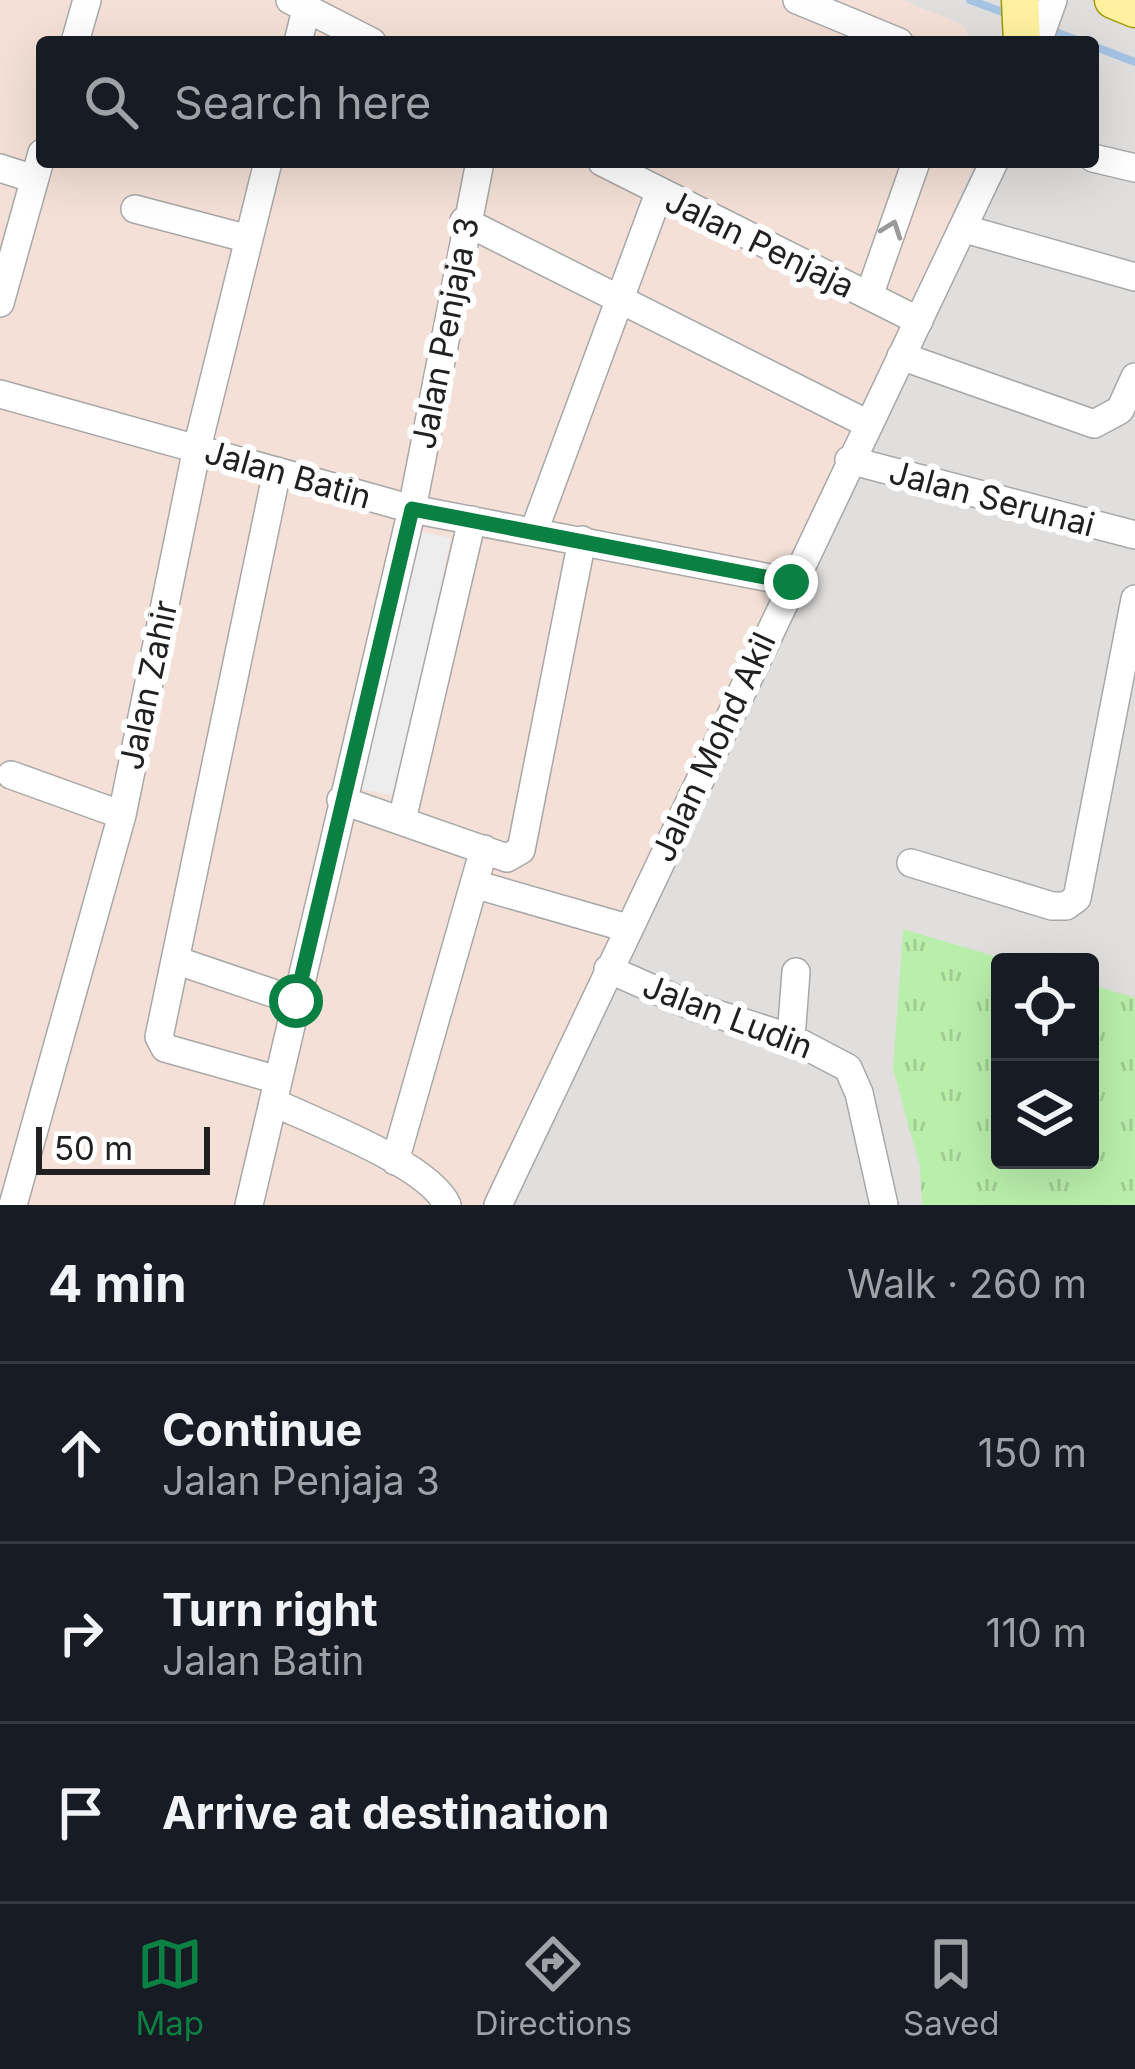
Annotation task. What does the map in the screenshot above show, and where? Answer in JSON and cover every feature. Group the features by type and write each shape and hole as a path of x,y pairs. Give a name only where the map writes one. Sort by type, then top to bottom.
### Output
{"main road":[{"path":"1114,0 1135,9"},
{"path":"1025,36 1042,1"}],"street":[{"path":"77,36 87,0"},
{"path":"797,0 884,36"},
{"path":"1039,36 1042,1"},
{"path":"298,36 298,5 360,36"},
{"path":"1099,159 1135,168"},
{"path":"0,168 36,166"},
{"path":"0,303 37,168"},
{"name":"Jalan Zahir","path":"13,1205 122,815 196,448 267,168"},
{"name":"Jalan Penjaja 3","path":"249,1205 412,509 464,221 478,168"},
{"name":"Jalan Penjaja","path":"613,168 919,321"},
{"path":"868,296 914,168"},
{"name":"Jalan Mohd Akil","path":"498,1205 866,423 991,168"},
{"path":"534,532 659,194"},
{"path":"135,209 249,239"},
{"path":"464,221 866,423"},
{"path":"965,229 1135,277"},
{"path":"901,356 1094,424 1120,410 1135,377"},
{"name":"Jalan Batin","path":"0,394 412,509 791,582"},
{"name":"Jalan Serunai","path":"849,460 1135,535"},
{"path":"277,471 159,1044 276,1091 395,1161 445,1200"},
{"path":"402,820 472,520"},
{"path":"341,800 506,858 521,850 582,540"},
{"path":"911,862 1052,906 1066,906 1077,898 1135,599"},
{"path":"11,775 122,815"},
{"path":"395,1161 484,849"},
{"path":"474,884 627,928"},
{"path":"175,960 296,1001"},
{"name":"Jalan Ludin","path":"608,969 692,1006 791,1039 848,1068 859,1093 884,1205"},
{"path":"791,1039 796,972"}],"shaded area":[{"path":"0,0 1135,0 1135,1205 0,1205"},
{"path":"0,0 902,0 964,25 968,36 36,36 36,168 972,168 895,344 482,1205 0,1205"},
{"path":"414,530 451,538 396,796 359,789"}],"green space":[{"path":"903,929 991,955 991,1169 1099,1169 1099,987 1135,998 1135,1205 922,1205 920,1167 893,1069"}],"waterway":[{"path":"970,0 1008,14"},
{"path":"1050,30 1066,36"},
{"path":"1099,48 1135,62"}],"route":[{"path":"296,1001 412,509 791,582"}]}
